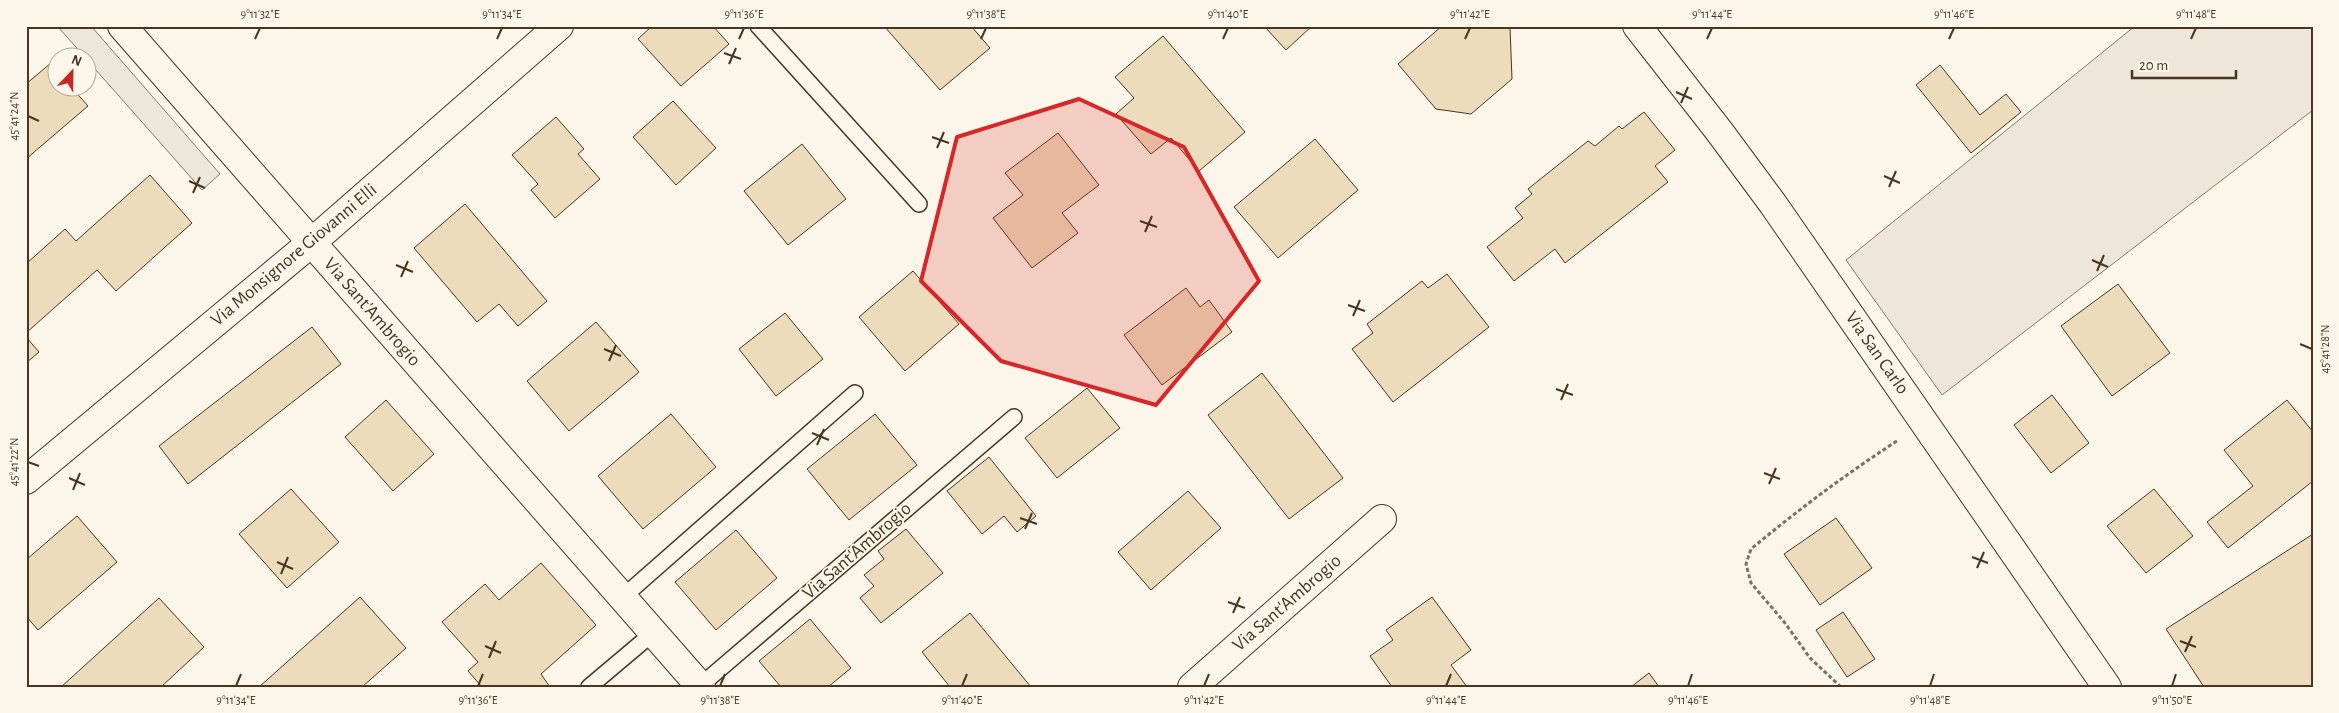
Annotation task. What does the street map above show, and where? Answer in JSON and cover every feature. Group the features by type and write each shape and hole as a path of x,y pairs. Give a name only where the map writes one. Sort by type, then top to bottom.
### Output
{"street":[{"name":"Via Sant'Ambrogio","path":"122,26 700,686"},
{"name":"Via Monsignore Giovanni Elli","path":"26,480 311,243 558,26"},
{"name":"Via San Carlo","path":"1637,26 1761,188 2107,687"},
{"name":"Via Sant'Ambrogio","path":"1192,687 1382,519"}],"lane":[{"path":"758,26 919,204"},
{"path":"622,597 855,393"},
{"name":"Via Sant'Ambrogio","path":"700,686 1014,417"},
{"path":"589,687 654,633"}],"path":[{"path":"1841,687 1810,658 1785,623 1751,583 1747,569 1748,554 1751,549 1784,521 1849,471 1925,423"}],"highlighted area":[{"path":"1079,99 1184,147 1259,281 1156,405 1001,361 921,281 957,137"}],"shaded area":[{"path":"57,26 91,26 220,174 202,190 98,72 98,48 77,48"},
{"path":"2135,26 2313,26 2313,110 1942,395 1846,260"}],"building":[{"path":"652,26 713,26 729,44 681,86 638,39"},
{"path":"884,26 971,26 990,48 940,90"},
{"path":"1264,26 1312,26 1286,50"},
{"path":"1442,26 1510,27 1512,79 1471,114 1436,109 1398,64"},
{"path":"1163,36 1245,132 1199,171 1171,138 1151,154 1116,114 1134,98 1115,77"},
{"path":"1940,65 1980,115 2006,94 2021,112 1971,153 1916,85"},
{"path":"48,66 48,98 81,98 88,106 26,159 26,84"},
{"path":"673,101 716,148 676,185 633,137"},
{"path":"1644,112 1675,150 1655,166 1668,182 1565,263 1555,249 1514,281 1487,247 1523,218 1515,208 1532,194 1528,189 1588,141 1595,146 1619,126 1622,129"},
{"path":"556,117 584,149 578,154 600,179 555,218 531,190 538,184 512,155"},
{"path":"1058,133 1099,185 1062,213 1078,233 1032,268 993,218 1023,195 1005,173"},
{"path":"1315,139 1358,190 1278,258 1234,207"},
{"path":"802,144 846,199 788,245 744,191"},
{"path":"150,175 192,223 116,291 97,270 26,333 26,264 65,229 76,241"},
{"path":"465,204 547,301 518,326 499,304 477,322 414,248"},
{"path":"913,271 959,324 905,371 859,317"},
{"path":"1447,274 1489,327 1393,402 1352,349 1373,333 1367,324 1422,281 1428,288"},
{"path":"2118,284 2170,353 2112,396 2061,326"},
{"path":"1186,288 1200,307 1209,300 1232,332 1162,385 1124,335"},
{"path":"785,313 823,359 776,396 739,349"},
{"path":"596,322 639,372 569,431 527,381"},
{"path":"312,327 341,364 188,484 159,446"},
{"path":"26,337 39,352 26,363"},
{"path":"1262,373 1343,478 1289,519 1208,415"},
{"path":"1087,388 1120,428 1057,478 1025,438"},
{"path":"2052,395 2089,443 2051,473 2014,425"},
{"path":"386,400 434,454 393,491 345,437"},
{"path":"2287,400 2313,432 2313,481 2228,548 2207,522 2253,486 2224,450"},
{"path":"671,414 716,467 643,529 598,476"},
{"path":"875,414 917,465 849,520 807,469"},
{"path":"989,457 1036,516 1017,532 1004,516 982,534 947,491"},
{"path":"291,489 339,542 287,588 239,534"},
{"path":"2154,489 2193,536 2146,573 2107,526"},
{"path":"1188,491 1221,528 1151,590 1118,552"},
{"path":"77,516 117,562 38,630 26,616 26,560"},
{"path":"1836,518 1872,568 1820,605 1784,554"},
{"path":"906,529 943,573 881,623 860,598 874,586 864,575 884,559 878,551"},
{"path":"736,530 777,578 716,630 675,582"},
{"path":"2313,534 2313,687 2204,687 2166,629"},
{"path":"541,563 596,625 541,674 550,687 482,687 468,671 478,662 442,622 485,584 499,600"},
{"path":"360,597 406,648 362,687 259,687"},
{"path":"1432,597 1471,650 1451,665 1467,687 1392,687 1370,656 1393,640 1386,630"},
{"path":"159,598 204,647 161,687 61,687"},
{"path":"1843,612 1875,659 1847,677 1816,630"},
{"path":"970,613 1031,687 950,687 922,652"},
{"path":"810,619 851,668 828,687 781,687 759,661"},
{"path":"1649,673 1659,687 1631,687"}]}
